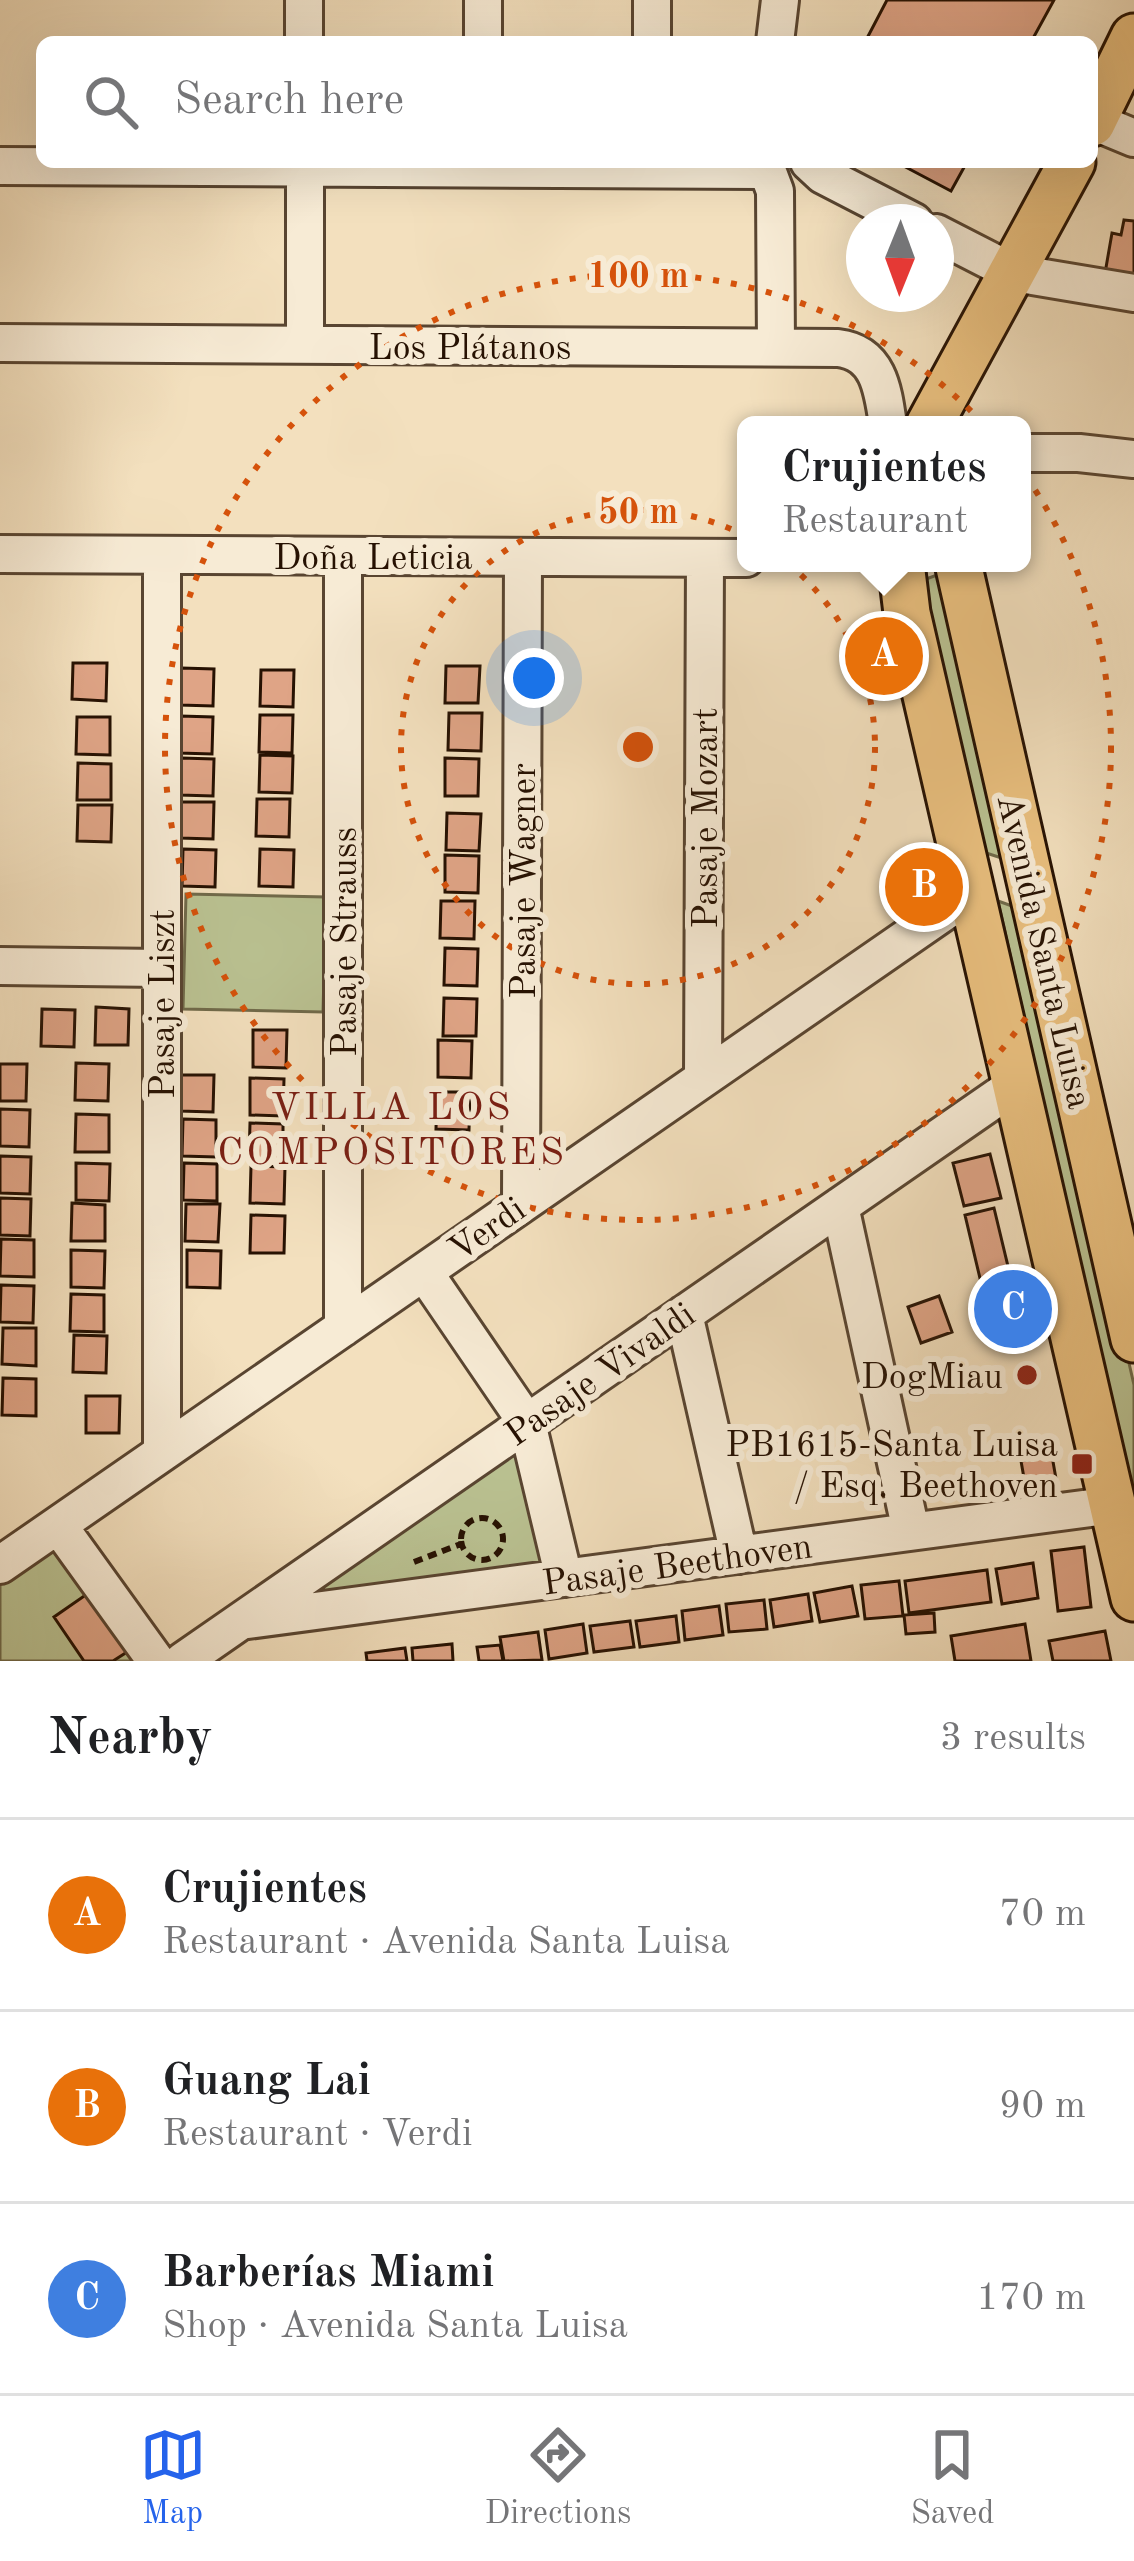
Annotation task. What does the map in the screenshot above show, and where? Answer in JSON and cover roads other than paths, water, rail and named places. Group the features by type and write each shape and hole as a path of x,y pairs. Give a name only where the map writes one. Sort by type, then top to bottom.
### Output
{"main road":[{"path":"1098,110 1134,37"},
{"path":"934,416 1069,168"},
{"path":"959,416 986,325"},
{"name":"Avenida Santa Luisa","path":"902,572 1134,1598"},
{"name":"Avenida Santa Luisa","path":"960,572 1134,1339"}],"street":[{"path":"304,0 304,36"},
{"path":"483,0 483,36"},
{"path":"652,0 652,36"},
{"path":"777,36 780,0"},
{"path":"1098,124 1134,138"},
{"path":"0,166 36,166"},
{"path":"304,168 305,345"},
{"path":"728,168 769,175 775,191 776,347"},
{"path":"815,168 879,204"},
{"path":"954,242 1014,273 1134,293"},
{"name":"Los Plátanos","path":"0,343 848,349 874,366 886,416"},
{"path":"1031,453 1134,460"},
{"name":"Doña Leticia","path":"0,554 737,558"},
{"name":"Pasaje Liszt","path":"162,555 162,1453"},
{"name":"Pasaje Strauss","path":"343,556 343,1328"},
{"name":"Pasaje Wagner","path":"521,1204 523,557"},
{"name":"Pasaje Mozart","path":"703,1078 705,558"},
{"name":"Verdi","path":"0,1565 973,892"},
{"path":"0,966 161,968"},
{"name":"Pasaje Vivaldi","path":"183,1661 1016,1085"},
{"path":"840,1206 911,1532"},
{"path":"424,1271 527,1423 564,1578"},
{"path":"684,1314 739,1555"},
{"name":"Pasaje Beethoven","path":"241,1621 1113,1504"},
{"path":"58,1525 156,1661"}],"place":[{"name":"Crujientes","path":"884,656"},
{"name":"Guang Lai","path":"924,887"},
{"name":"Barberías Miami","path":"1013,1309"},
{"name":"DogMiau","path":"1027,1375"},
{"name":"PB1615-Santa Luisa / Esq. Beethoven","path":"1082,1464"}],"district":[{"name":"VILLA LOS COMPOSITORES","path":"392,1128"}]}
